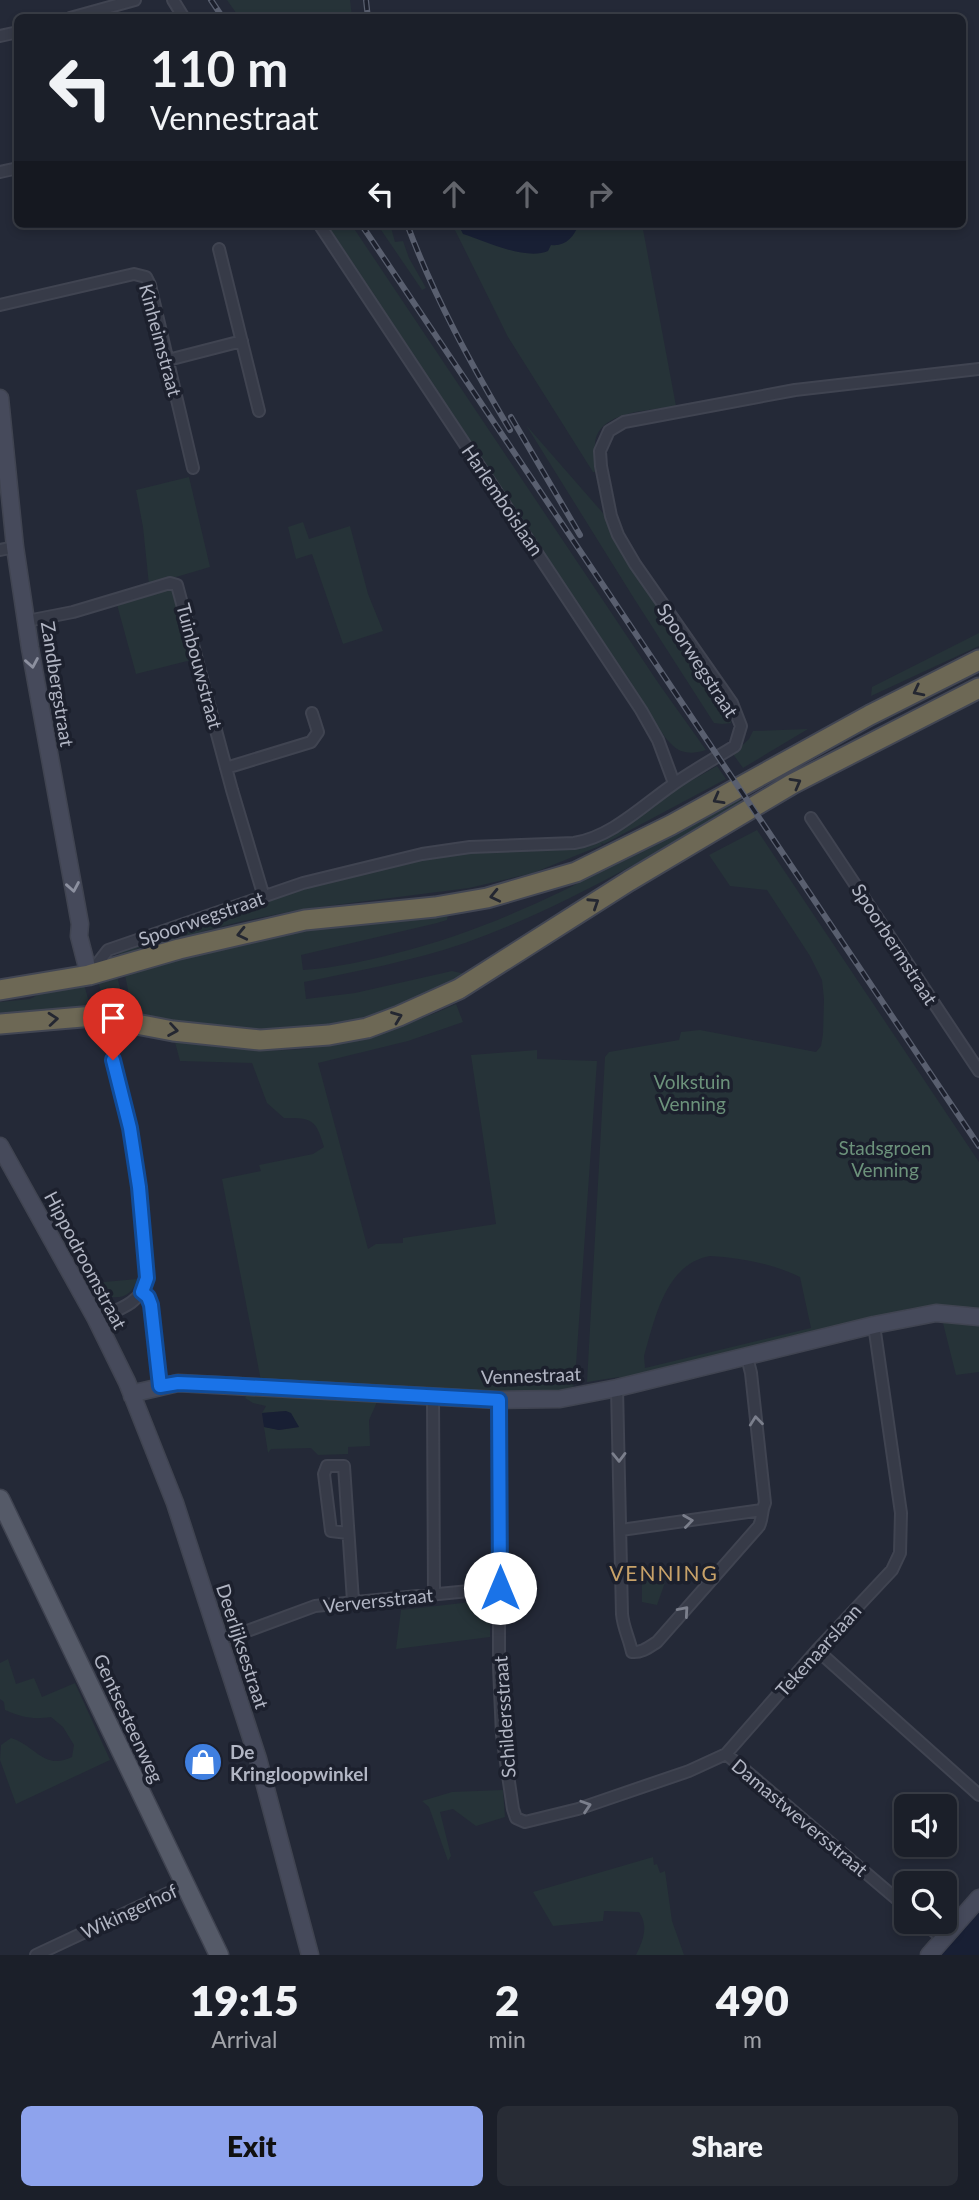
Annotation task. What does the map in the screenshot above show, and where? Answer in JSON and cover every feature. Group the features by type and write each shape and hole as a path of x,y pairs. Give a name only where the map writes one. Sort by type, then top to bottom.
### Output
{"highway":[{"path":"0,990 89,975 191,946 305,920 435,907 487,898 576,872 671,825 870,715 979,660"},
{"path":"0,1024 70,1017 106,1017 173,1031 260,1040 329,1035 367,1027 399,1016 458,989 629,881 792,784 979,688"}],"main road":[{"name":"Gentsesteenweg","path":"0,1499 219,1955"}],"street":[{"path":"84,14 135,0"},
{"name":"Harlemboislaan","path":"321,228 566,593 641,710 658,740 674,783"},
{"path":"219,248 259,411"},
{"name":"Kinheimstraat","path":"0,305 142,274 149,282 193,468"},
{"path":"168,360 242,341"},
{"name":"Spoorwegstraat","path":"89,975 108,950 303,883 422,853 470,847 574,843 591,839 608,831 674,783 735,746 741,726 732,703 680,632 618,535 611,516 601,466 600,451 605,437 615,426 624,422 795,390 979,369"},
{"name":"Zandbergstraat","path":"0,398 7,548 27,621 79,936 89,975"},
{"name":"Tuinbouwstraat","path":"27,621 73,612 170,583 177,585 264,897"},
{"path":"226,768 311,742 318,732 312,713"},
{"name":"Spoorbermstraat","path":"811,818 979,1071"},
{"path":"96,1319 132,1303 142,1292 147,1278 139,1187 130,1128 113,1060"},
{"name":"Hippodroomstraat","path":"0,1146 96,1319 132,1396"},
{"path":"132,1396 160,1386 151,1305 142,1292"},
{"name":"Vennestraat","path":"160,1386 178,1383 499,1400 560,1399 617,1388 936,1312 979,1317"},
{"name":"Tekenaarslaan","path":"520,1821 537,1821 578,1809 689,1771 726,1754 892,1570 900,1553 901,1513 874,1325"},
{"path":"617,1388 622,1614 623,1627 632,1652 642,1651 657,1642 763,1517 765,1503 747,1357"},
{"name":"Deerlijksestraat","path":"132,1396 175,1503 258,1759 310,1955"},
{"path":"433,1396 434,1595"},
{"name":"Schildersstraat","path":"499,1400 502,1735 513,1810 520,1821"},
{"path":"348,1533 331,1531 324,1474 327,1466 344,1465 353,1601"},
{"path":"621,1530 762,1510"},
{"name":"Verversstraat","path":"220,1641 315,1606 500,1588"},
{"path":"817,1650 979,1795"},
{"name":"Damastweversstraat","path":"726,1754 894,1897"},
{"name":"Wikingerhof","path":"36,1955 185,1885"},
{"path":"929,1955 979,1898"},
{"path":"937,1934 943,1939"}],"green space":[{"path":"227,0 350,0 352,14 237,14"},
{"path":"327,228 354,228 706,750 688,753 681,751 670,743 654,723"},
{"path":"380,228 391,228 395,242 403,241 426,288 422,290"},
{"path":"454,228 643,228 676,406 627,414 605,424 598,433 595,444 596,472 593,472 508,337"},
{"path":"526,425 609,520 612,535 719,693 730,713 731,723 714,723"},
{"path":"189,477 210,567 149,585 136,490"},
{"path":"303,522 309,539 350,526 368,594 383,631 343,644 312,554 296,559 288,527"},
{"path":"172,587 195,659 136,674 116,601"},
{"path":"979,633 979,646 871,696 872,687"},
{"path":"808,729 743,768 733,754 749,739 753,731"},
{"path":"717,766 726,779 604,844 601,843 602,845 533,873 469,888 304,909 243,921 136,949 133,954 120,958 118,952 275,898 395,865 470,853 574,849 587,846 610,836 659,799"},
{"path":"737,797 743,804 537,914 465,943 425,955 304,982 306,999 355,993 452,971 465,974 380,1012 309,1028 280,1029 250,1029 133,1015 125,975 261,936 314,927 448,914 447,920 437,923 301,955 303,970 362,961 442,940 487,924 572,886"},
{"path":"757,830 979,1162 979,1313 929,1307 912,1308 620,1381 619,1377 587,1382 605,1057 609,1052 679,1040 681,1032 700,1030 816,1052 821,1046 824,999 822,980 810,956 767,890 730,886 709,855","holes":["710,1256 767,1265 800,1277 811,1328 645,1368 644,1356 653,1326 672,1281 695,1261"]},
{"path":"117,976 124,1012 106,1010 98,981"},
{"path":"84,984 91,1010 0,1016 0,1002 30,999 47,990"},
{"path":"456,1004 463,1022 408,1041 318,1063 368,1249 376,1244 403,1243 403,1238 496,1224 471,1055 537,1050 537,1059 597,1061 572,1392 447,1390 261,1381 222,1179 261,1171 259,1165 313,1154 324,1147 312,1122 284,1118 267,1103 252,1063 180,1061 175,1042 255,1050 303,1049 342,1043 381,1032"},
{"path":"137,1279 130,1292 119,1297 106,1295 95,1286 98,1287 104,1282"},
{"path":"942,1319 979,1322 979,1372 956,1375"},
{"path":"248,1393 377,1402 369,1420 370,1446 348,1447 348,1454 318,1455 311,1448 271,1449 268,1453 264,1427 279,1430 299,1427 286,1411 262,1413 266,1406 245,1398"},
{"path":"642,1570 668,1574 657,1605 642,1602"},
{"path":"480,1601 490,1611 490,1637 396,1649 401,1610"},
{"path":"8,1659 16,1684 34,1678 42,1697 75,1683 110,1760 16,1804 0,1760 1,1745 11,1738 54,1761 72,1757 74,1745 63,1727 51,1717 27,1717 5,1710 4,1702 0,1699 0,1663"},
{"path":"503,1790 505,1817 476,1826 453,1809 440,1812 451,1856 448,1861 429,1807 422,1801 452,1792"},
{"path":"653,1857 654,1865 657,1864 660,1873 665,1871 672,1921 684,1955 636,1955 643,1939 644,1928 639,1912 604,1911 603,1921 553,1926 533,1892"}],"water":[{"path":"460,228 577,228 565,243 551,245 548,251 529,254 463,234"},
{"path":"262,1413 291,1413 299,1427 279,1430 264,1427"},
{"path":"979,1909 979,1955 939,1955"}],"railway":[{"path":"211,0 220,14"},
{"path":"366,0 368,14"},
{"path":"364,228 979,1146"},
{"path":"409,228 454,330 510,430"},
{"path":"511,417 580,535"}],"place":[{"name":"De Kringloopwinkel","path":"203,1762"}],"district":[{"name":"VENNING","path":"664,1572"}],"route":[{"path":"113,1060 130,1128 139,1187 147,1278 142,1292 151,1305 160,1386 178,1383 499,1400 500,1588"}],"park label":[{"name":"Volkstuin Venning","path":"692,1092"},
{"name":"Stadsgroen Venning","path":"885,1158"}]}
